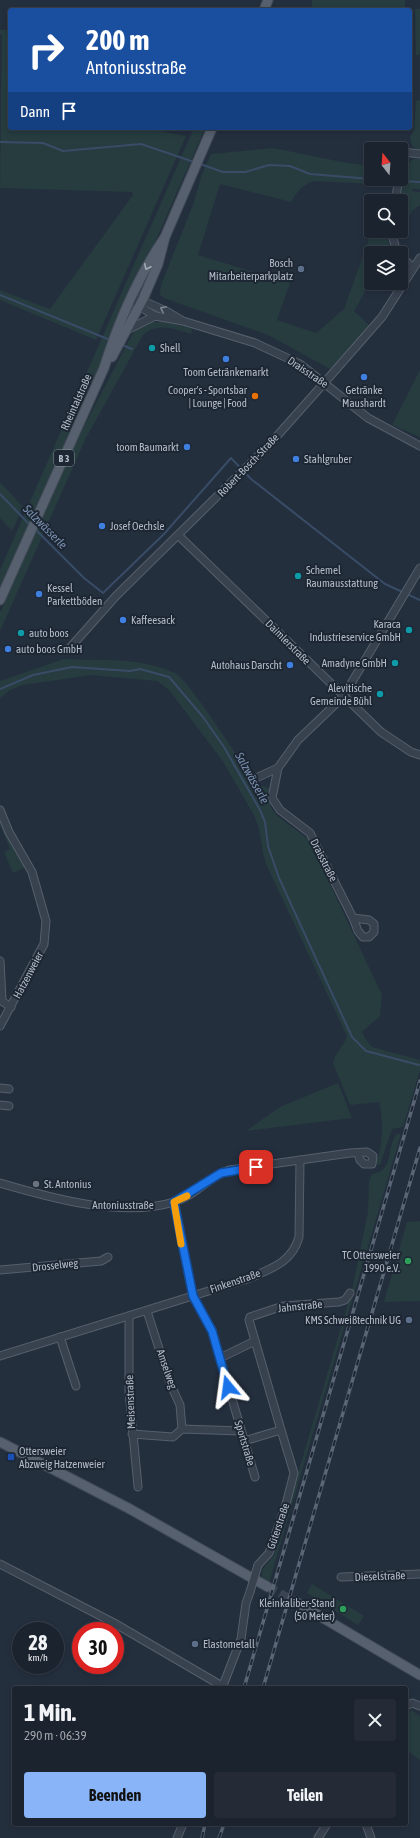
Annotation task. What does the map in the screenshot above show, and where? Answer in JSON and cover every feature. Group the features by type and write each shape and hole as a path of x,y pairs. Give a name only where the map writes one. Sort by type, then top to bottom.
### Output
{"main road":[{"name":"Rheintalstraße","path":"0,600 104,368 141,303 158,264 165,237 211,130"},
{"name":"Rheintalstraße","path":"122,334 132,298 149,261 165,237"},
{"path":"0,1442 130,1509 268,1587"},
{"path":"296,1602 420,1675"}],"street":[{"path":"408,152 420,154"},
{"name":"Robert-Bosch-Straße","path":"68,650 116,596 179,536 238,476 325,382 382,317 420,258"},
{"path":"408,262 414,268"},
{"name":"Draisstraße","path":"132,298 183,321 255,343 300,364 325,382 368,418 420,446"},
{"name":"Draisstraße","path":"141,303 154,316 183,321"},
{"path":"122,334 154,316"},
{"name":"Daimlerstraße","path":"179,536 232,586 343,697 381,732 411,752 420,755"},
{"name":"Draisstraße","path":"353,918 310,833 280,810 272,798 278,768 298,740 343,697 420,568"},
{"path":"256,778 278,768"},
{"name":"Hatzenweier","path":"0,810 9,832 32,872 46,921 44,944 0,1026"},
{"path":"0,961 2,1000 11,1007"},
{"path":"0,1088 9,1089"},
{"path":"0,1105 9,1106"},
{"name":"Antoniusstraße","path":"0,1183 60,1201 79,1204 134,1207 174,1202 221,1173 300,1160 358,1153"},
{"name":"Finkenstraße","path":"0,1356 147,1311 254,1276 280,1264 291,1255 296,1248 299,1237 300,1160"},
{"name":"Sportstraße","path":"174,1202 193,1296 212,1331 255,1477"},
{"name":"Drosselweg","path":"0,1270 101,1260 108,1257"},
{"name":"Jahnstraße","path":"281,1430 248,1320 252,1314 283,1306 339,1302 345,1300 350,1292"},
{"name":"Amselweg","path":"147,1311 170,1383 180,1405 182,1429"},
{"name":"Meisenstraße","path":"129,1316 129,1391 138,1487"},
{"path":"60,1337 76,1386"},
{"path":"220,1358 255,1341"},
{"path":"132,1434 174,1437 182,1429 241,1431"},
{"path":"244,1441 281,1430"},
{"name":"Güterstraße","path":"222,1686 241,1639 246,1603 258,1565 269,1553 286,1504 294,1473 281,1430"},
{"name":"Güterstraße","path":"0,1564 114,1623 220,1686"},
{"name":"Dieselstraße","path":"341,1577 420,1574"},
{"path":"408,1705 412,1704 420,1706"},
{"path":"177,1838 182,1826"},
{"path":"318,1838 326,1826"},
{"path":"367,1826 371,1838"}],"green space":[{"path":"312,0 405,0 405,8 312,8"},
{"path":"415,9 420,9 420,50 419,55 416,55"},
{"path":"0,30 8,30 8,130 154,130 186,136 96,340 0,300 0,290 50,309 133,195 132,192 0,188 2,35 0,34"},
{"path":"420,100 420,151 412,146 410,137 414,130 416,101"},
{"path":"193,130 204,130 104,359 0,590 0,570"},
{"path":"273,148 364,165 364,183 310,182 303,186 291,202 220,184 198,255 290,283 277,320 316,333 344,309 364,253 364,290 366,290 354,311 369,325 332,370 268,335 164,298 160,295 161,285 193,205 202,174 211,154"},
{"path":"414,159 420,159 420,189 412,189 412,191 420,192 420,205 412,211 408,218 408,194 399,194 401,186 408,186 408,164"},
{"path":"369,238 388,238 390,246 367,246"},
{"path":"151,322 165,322 190,327 192,330 191,334 172,329 160,328 148,331 143,335 86,438 0,631 0,613 71,451 134,331 141,325"},
{"path":"420,370 420,437 392,425"},
{"path":"0,482 23,507 12,531 0,518"},
{"path":"64,659 135,662 149,664 175,673 182,679 203,706 255,783 271,789 269,799 271,808 277,816 307,838 312,846 382,995 380,1016 362,1032 366,1040 372,1047 420,1060 420,1070 403,1127 392,1129 380,1165 376,1164 382,1133 382,1118 379,1102 350,1105 333,1063 347,1036 266,864 259,828 254,815 222,760 169,690 157,681 91,675 23,685 10,690 0,698 0,681"},
{"path":"0,817 26,867 13,873 4,852 10,849 0,825"},
{"path":"338,1083 352,1118 246,1131 280,1107"},
{"path":"397,1134 401,1134 269,1583 261,1579 263,1569 274,1555 352,1290 368,1212 369,1181 372,1174 379,1172 387,1163 393,1139"},
{"name":"TC Ottersweier 1990 e.V.","path":"420,1221 420,1301 384,1302 407,1222"},
{"name":"Kleinkaliber-Stand (50 Meter)","path":"312,1584 364,1616 358,1625 307,1593"},
{"path":"411,1710 420,1716 420,1760 408,1751 408,1714"}],"waterway":[{"path":"0,142 43,143 63,151 141,144 194,162"},
{"path":"200,164 223,172 245,172 269,165 290,166 310,174 364,178"},
{"path":"408,181 420,182"},
{"name":"Salzwässerle","path":"0,295 110,340"},
{"name":"Salzwässerle","path":"122,345 132,349"},
{"name":"Salzwässerle","path":"35,529 84,578 103,593 164,534 231,458 251,479 385,584 420,600"},
{"name":"Salzwässerle","path":"0,494 30,525"},
{"name":"Salzwässerle","path":"0,689 33,675 72,667 130,671 140,669 169,677 203,717 224,747 260,810 265,822 268,846 279,878 352,1037 366,1051 419,1065"}],"tunnel":[{"path":"268,1587 296,1602"}],"railway":[{"path":"245,1686 420,1081"},
{"path":"264,1686 420,1148"},
{"path":"202,1838 205,1826"},
{"path":"219,1838 223,1826"}],"slow traffic":[{"path":"181,1244 174,1202 187,1196"}],"place":[{"name":"Bosch Mitarbeiterparkplatz","path":"301,269"},
{"name":"Shell","path":"152,348"},
{"name":"Toom Getränkemarkt","path":"226,359"},
{"name":"Getränke Maushardt","path":"364,377"},
{"name":"Cooper's - Sportsbar | Lounge | Food","path":"255,396"},
{"name":"toom Baumarkt","path":"187,447"},
{"name":"Stahlgruber","path":"296,459"},
{"name":"Josef Oechsle","path":"102,526"},
{"name":"Schemel Raumausstattung","path":"298,576"},
{"name":"Kessel Parkettböden","path":"39,594"},
{"name":"Kaffeesack","path":"123,620"},
{"name":"Karaca Industrieservice GmbH","path":"409,630"},
{"name":"auto boos","path":"21,633"},
{"name":"auto boos GmbH","path":"8,649"},
{"name":"Amadyne GmbH","path":"395,663"},
{"name":"Autohaus Darscht","path":"290,665"},
{"name":"Alevitische Gemeinde Bühl","path":"380,694"},
{"name":"St. Antonius","path":"36,1184"},
{"name":"TC Ottersweier 1990 e.V.","path":"408,1261"},
{"name":"KMS Schweißtechnik UG","path":"409,1320"},
{"name":"Ottersweier Abzweig Hatzenweier","path":"11,1457"},
{"name":"Kleinkaliber-Stand (50 Meter)","path":"343,1609"},
{"name":"Elastometall","path":"195,1644"}],"route":[{"path":"228,1387 212,1331 193,1296 174,1202 191,1193 207,1180 221,1173 229,1170 256,1167"}]}
